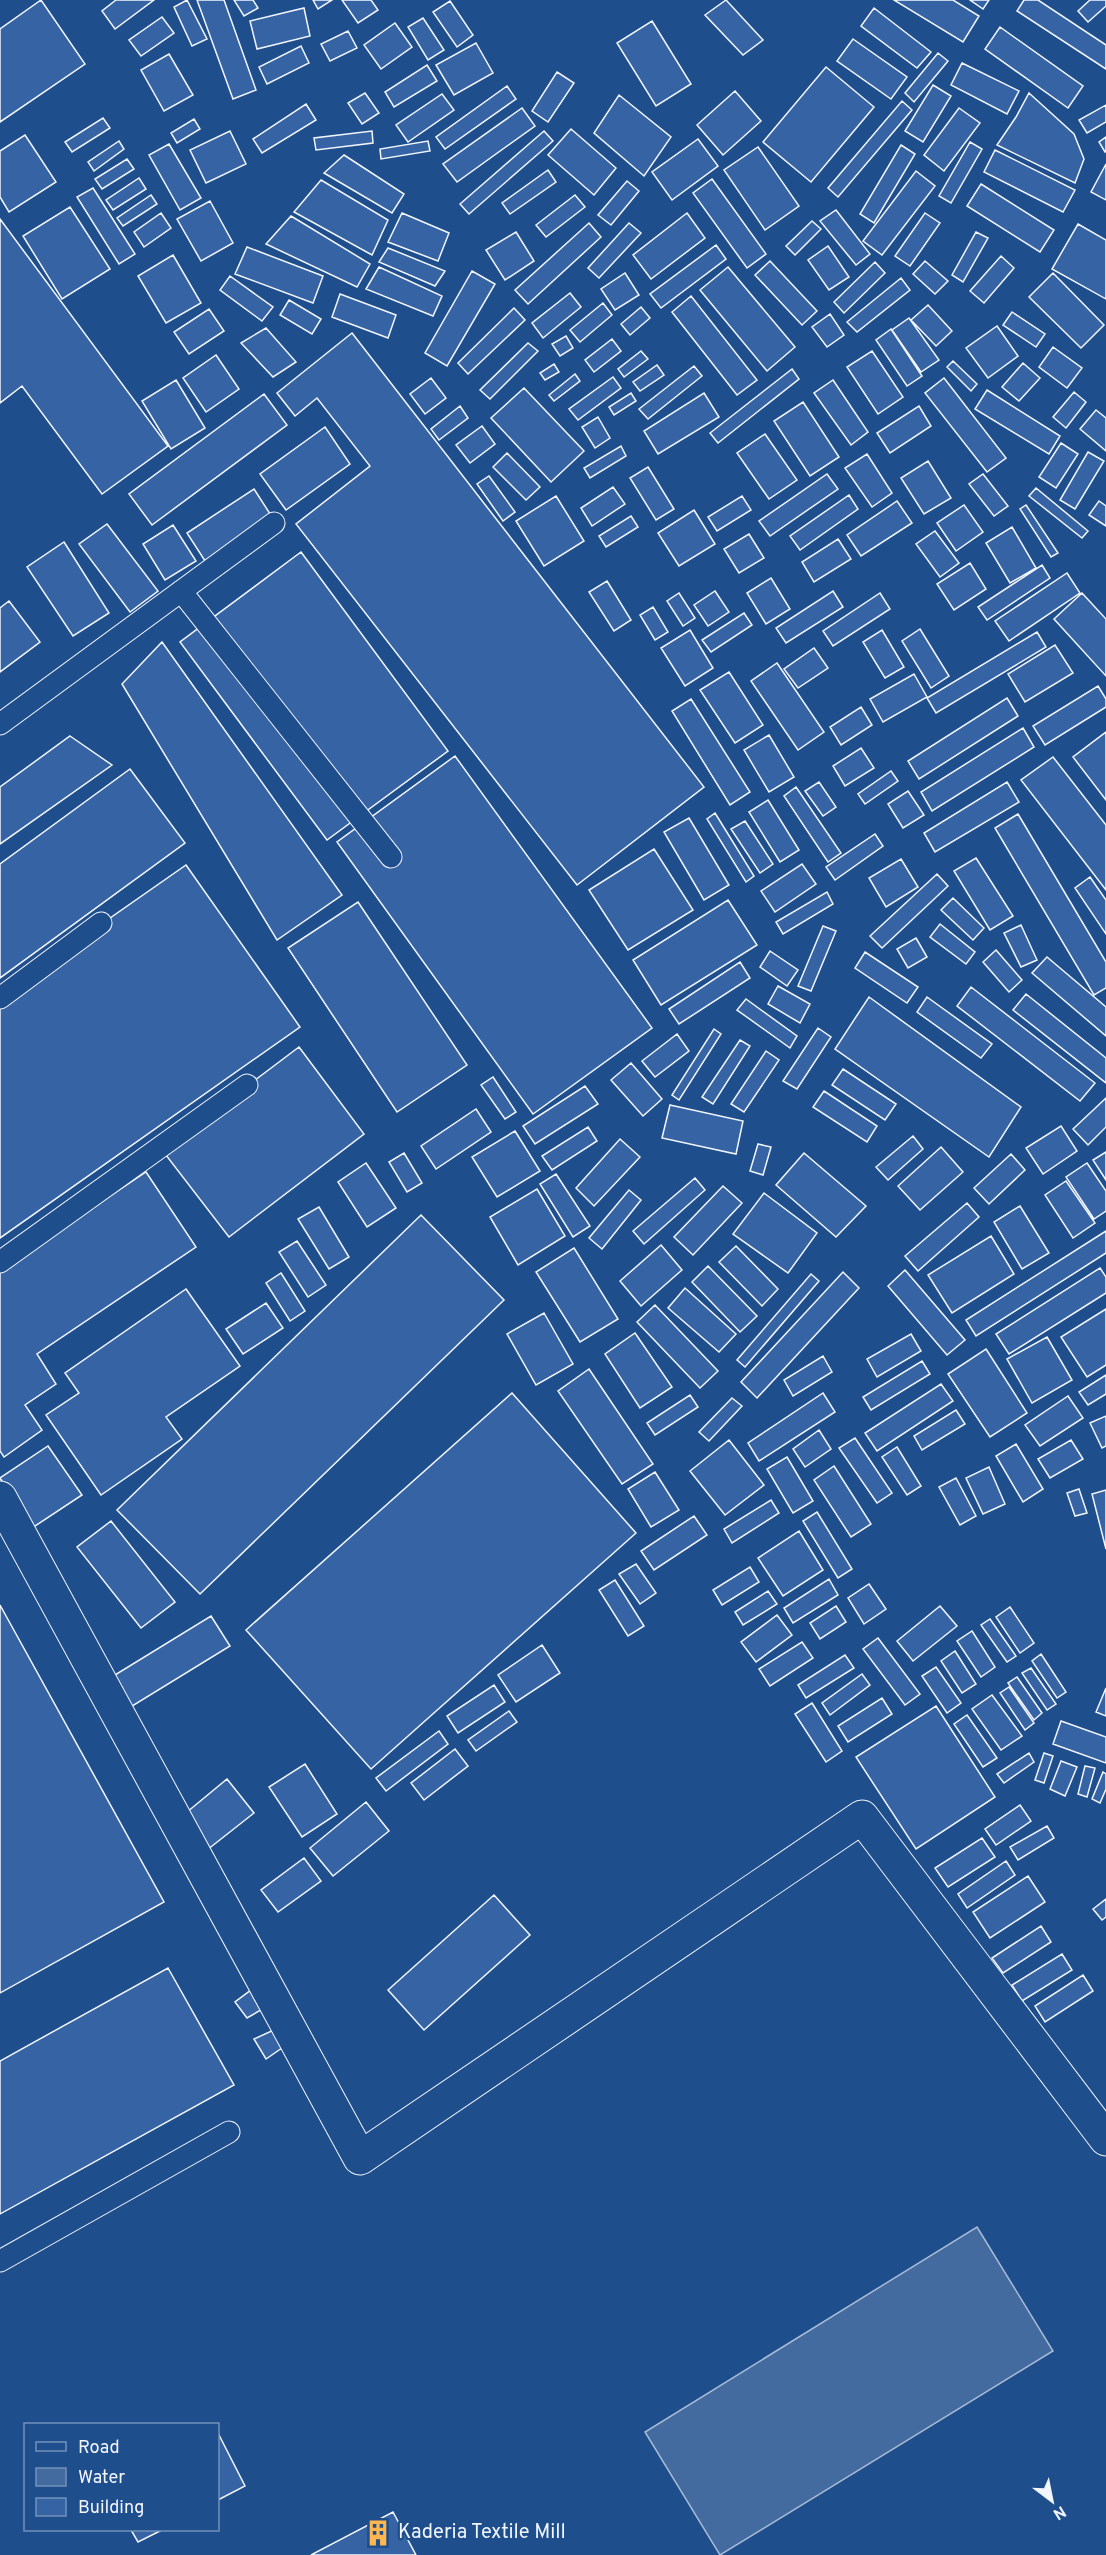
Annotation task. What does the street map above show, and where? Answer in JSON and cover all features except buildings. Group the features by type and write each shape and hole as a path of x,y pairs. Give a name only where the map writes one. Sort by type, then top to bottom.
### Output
{"street":[{"path":"0,1498 360,2158 862,1817 1106,2139"}],"lane":[{"path":"0,724 274,523"},
{"path":"181,591 391,857"},
{"path":"0,998 101,923"},
{"path":"0,1262 247,1085"},
{"path":"0,2261 230,2132"}],"water":[{"path":"977,2227 1053,2351 720,2555 645,2432"}],"place":[{"name":"Kaderia Textile Mill","path":"378,2533"}]}
